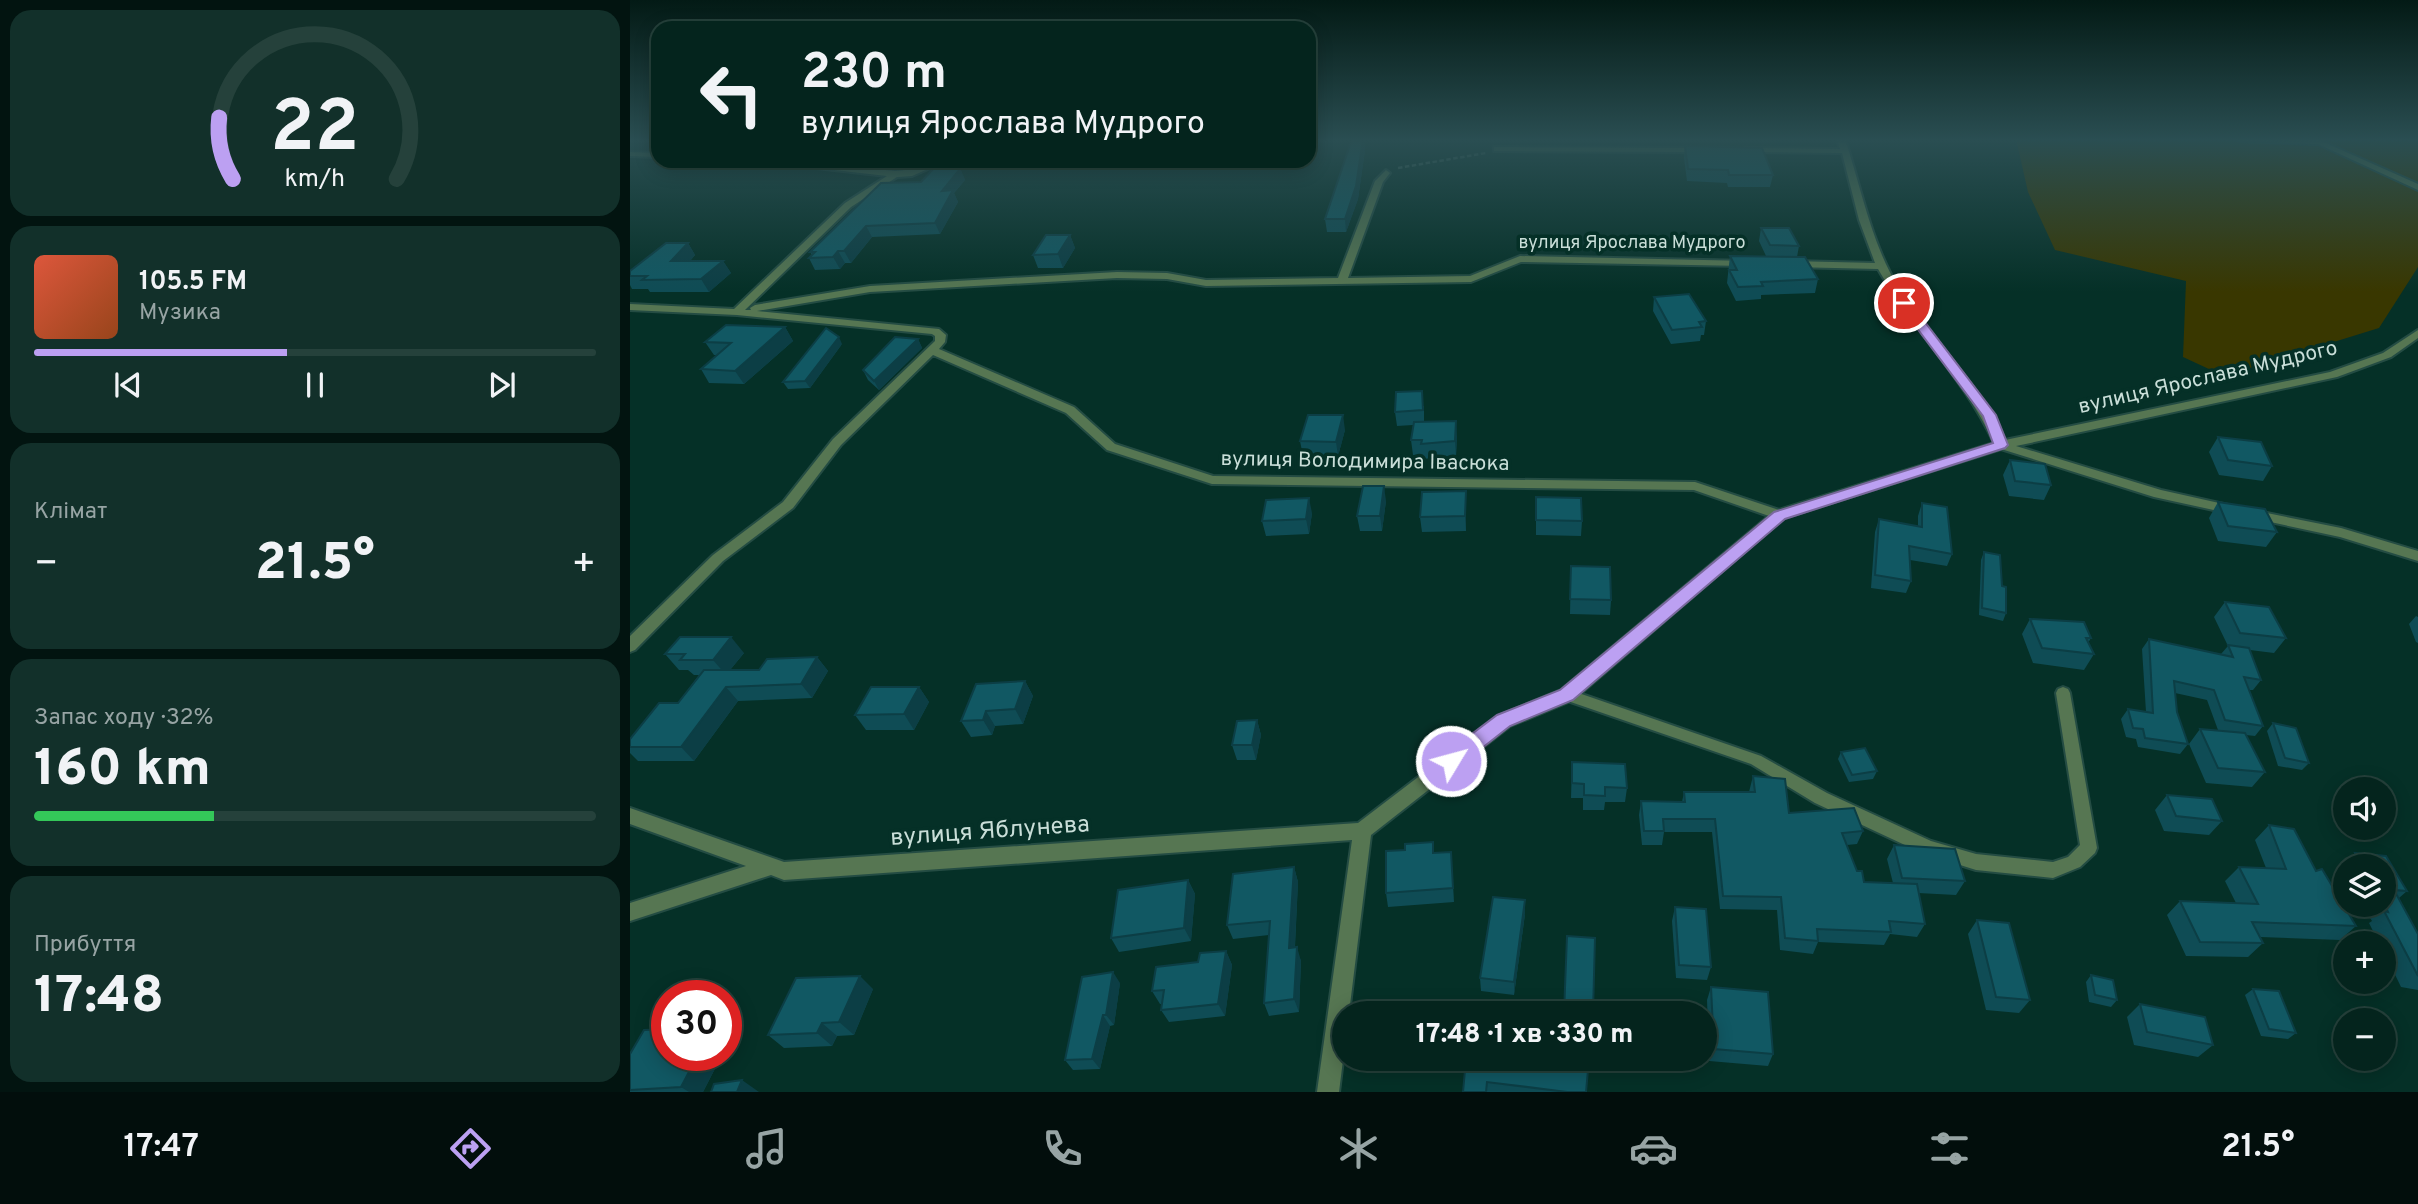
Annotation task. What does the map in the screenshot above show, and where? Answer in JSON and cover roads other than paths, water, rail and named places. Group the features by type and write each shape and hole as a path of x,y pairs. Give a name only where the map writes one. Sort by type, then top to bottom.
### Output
{"street":[{"path":"737,312 848,205 871,190"},
{"path":"737,312 870,289 1117,275 1167,276 1206,284 1342,281 1376,190"},
{"path":"1857,190 1881,266 1916,321 1990,415 2000,445 2158,494 2341,533 2418,556"},
{"name":"вулиця Ярослава Мудрого","path":"1342,281 1471,279 1520,259 1756,264"},
{"path":"1784,264 1881,266"},
{"path":"630,307 737,312 935,331 941,335 940,342 837,442 788,505 718,558 630,646"},
{"name":"вулиця Ярослава Мудрого","path":"1362,831 1504,721 1567,695 1779,515 2000,445 2333,374 2387,355 2418,333"},
{"name":"вулиця Володимира Івасюка","path":"932,350 1070,410 1111,447 1212,480 1695,486 1779,515"},
{"name":"вулиця Яблунева","path":"630,816 784,871 1362,831"},
{"path":"1328,1092 1362,831"},
{"path":"630,912 772,866"}],"lane":[{"path":"1567,695 1756,760 1821,797 1928,848 1976,862 2053,870 2074,862 2089,848 2063,693"}]}
